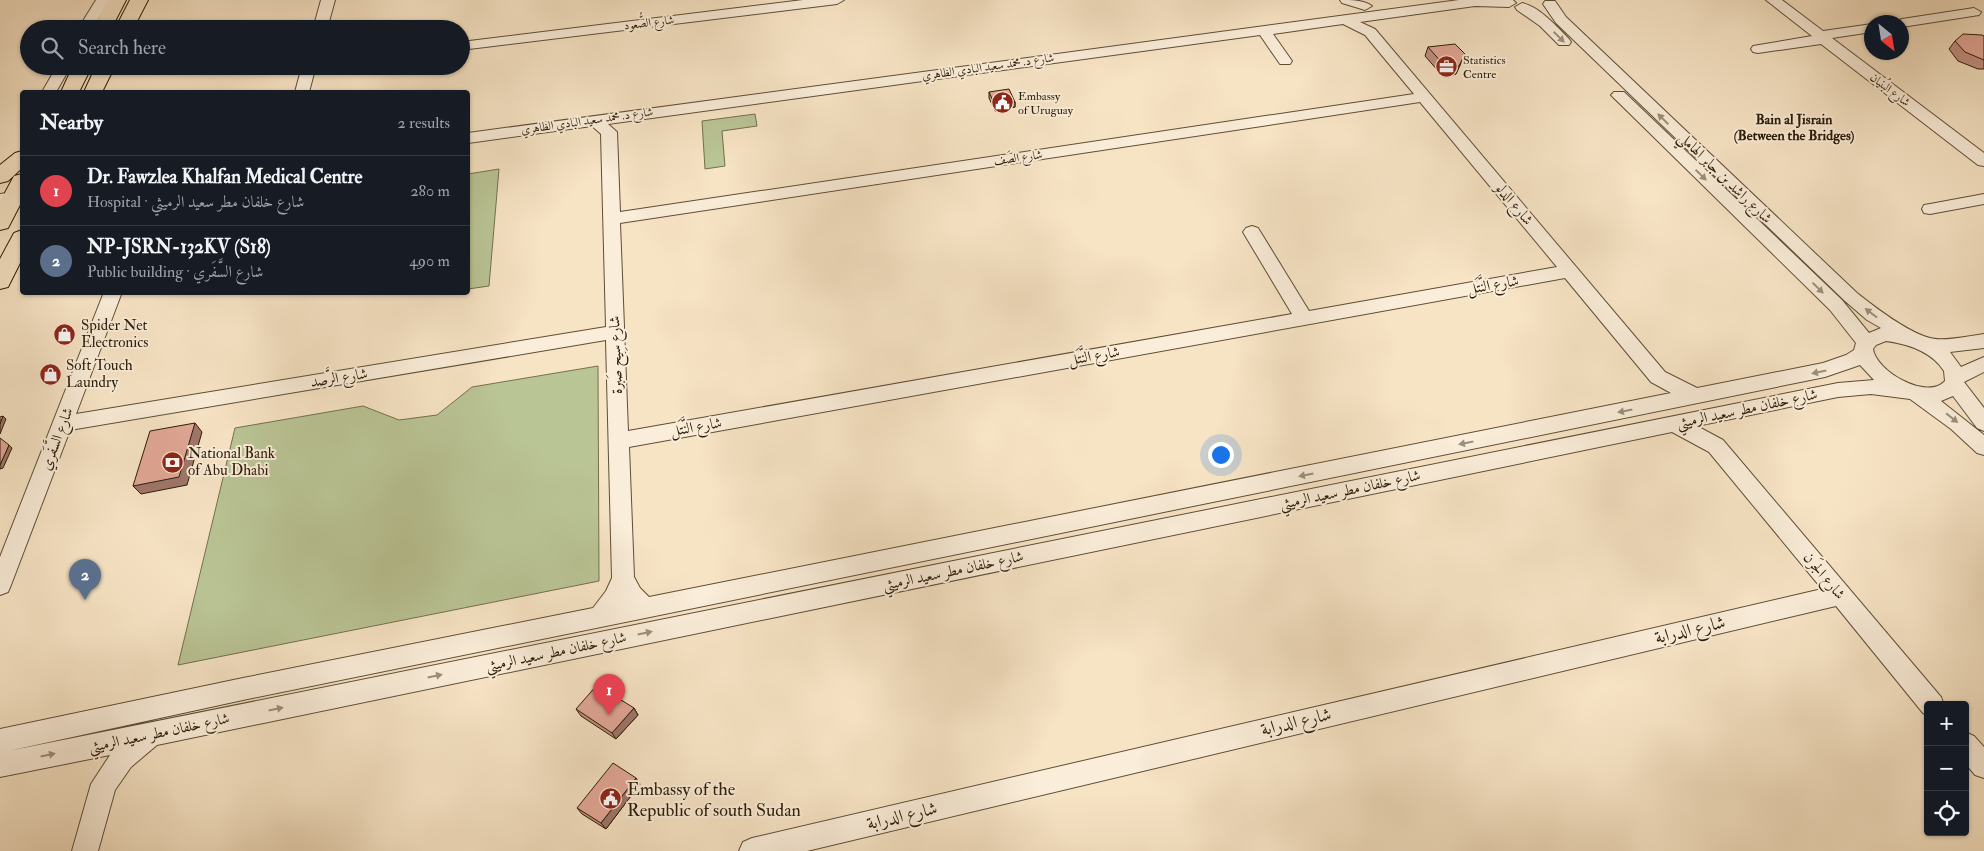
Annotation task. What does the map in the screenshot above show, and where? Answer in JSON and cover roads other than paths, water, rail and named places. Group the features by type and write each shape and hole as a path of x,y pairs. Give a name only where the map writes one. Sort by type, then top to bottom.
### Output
{"main road":[{"path":"107,20 117,0"},
{"path":"129,20 139,0"},
{"path":"71,90 78,75"},
{"path":"94,90 102,75"},
{"path":"0,176 20,160"},
{"path":"0,223 14,191"},
{"path":"0,281 20,242"}],"street":[{"path":"91,20 103,0"},
{"path":"322,20 328,0"},
{"name":"شارع الصُّعود","path":"470,45 837,0"},
{"path":"1347,0 1369,18"},
{"name":"شارع د. محمد سعيد البادي الظاهري","path":"1369,18 1412,0"},
{"name":"شارع البُنيان","path":"1773,0 1984,161"},
{"path":"1956,0 1979,15"},
{"name":"شارع د. محمد سعيد البادي الظاهري","path":"470,138 1233,29 1340,10 1369,18 1474,2 1512,3 1538,7 1552,2"},
{"name":"شارع راشد بن جابر الهاملي","path":"1552,2 1561,20 1851,297 1872,315 1920,342 1948,361 1954,370 1956,381"},
{"name":"شارع راشد بن جابر الهاملي","path":"1512,3 1545,23 1651,135 1840,309 1865,348 1873,370 1894,385 1912,392"},
{"name":"شارع د. محمد سعيد البادي الظاهري","path":"470,127 1233,29 1263,30 1340,10"},
{"path":"1909,22 1979,15"},
{"name":"شارع الدلو","path":"1369,18 1424,97 1658,377 1685,392 1697,396"},
{"path":"1758,48 1864,29"},
{"path":"1263,30 1285,61"},
{"path":"50,90 59,75"},
{"path":"303,90 307,75"},
{"name":"شارع الصَف","path":"612,219 1424,97"},
{"path":"594,120 609,132 628,116"},
{"name":"شارع سِيح صَبرة","path":"599,618 614,598 623,578 609,132"},
{"path":"1930,209 1984,199"},
{"path":"1252,232 1304,318"},
{"name":"شارع النَّتَل","path":"619,441 1570,271"},
{"name":"شارع السَّفَري","path":"0,586 112,295"},
{"name":"شارع الرَّصد","path":"62,424 615,332"},
{"name":"شارع خلفان مطر سعيد الرميثي","path":"0,740 243,689 1825,370 1853,360 1874,337 1885,334 1920,342"},
{"path":"1920,342 1959,345 1984,341"},
{"path":"1984,364 1956,381 1984,423"},
{"path":"1658,377 1662,397 1658,404"},
{"name":"شارع خلفان مطر سعيد الرميثي","path":"0,765 1711,416 1854,388 1871,388 1930,395 1942,394 1950,390 1956,381"},
{"path":"1912,392 1958,424 1984,447"},
{"path":"1711,416 1716,446"},
{"name":"شارع الجَرن","path":"1675,424 1716,446 1929,701"},
{"path":"1546,427 1561,447"},
{"path":"623,578 632,595 646,609"},
{"name":"شارع الدرابة","path":"752,851 1840,594"},
{"path":"237,717 243,713 248,703 247,695 243,689"},
{"path":"85,851 104,784 122,758 151,734"},
{"path":"1967,746 1984,766"},
{"path":"82,748 98,763 103,772 104,784"}],"place":[{"name":"Statistics Centre","path":"1447,67"},
{"name":"Embassy of Uruguay","path":"1002,103"},
{"name":"Spider Net Electronics","path":"65,334"},
{"name":"Soft Touch Laundry","path":"50,374"},
{"name":"National Bank of Abu Dhabi","path":"172,462"},
{"name":"NP-JSRN-132KV (S18)","path":"85,600"},
{"name":"Dr. Fawzlea Khalfan Medical Centre","path":"609,715"},
{"name":"Embassy of the Republic of south Sudan","path":"611,799"}],"district":[{"name":"Bain al Jisrain (Between the Bridges)","path":"1794,128"}]}
